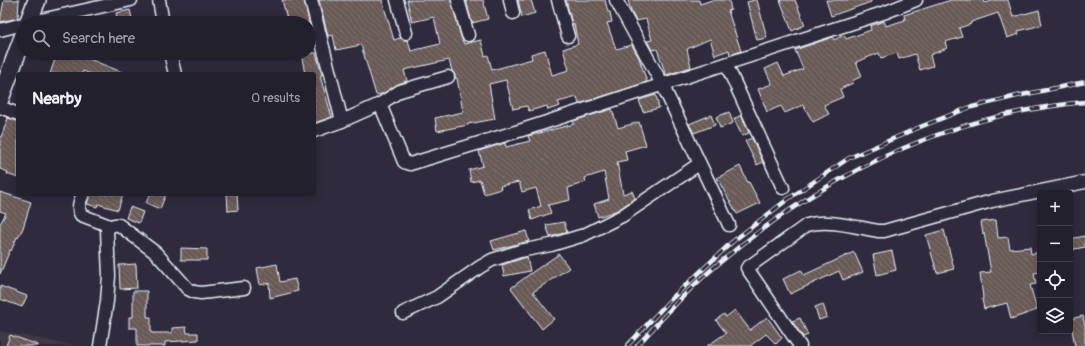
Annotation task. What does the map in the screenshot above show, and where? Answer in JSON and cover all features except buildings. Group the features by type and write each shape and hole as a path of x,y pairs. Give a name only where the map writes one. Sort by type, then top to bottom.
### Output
{"main road":[{"path":"31,16 37,0"},
{"path":"0,99 16,56"}],"street":[{"path":"59,16 131,0"},
{"path":"159,0 162,16"},
{"path":"312,0 316,16"},
{"path":"397,0 406,33"},
{"path":"458,0 468,35"},
{"path":"510,0 513,13"},
{"path":"558,0 568,36"},
{"path":"616,0 662,84 729,225"},
{"path":"380,104 404,162 410,164 480,144 886,12 913,0"},
{"path":"316,16 342,121"},
{"path":"0,30 16,26"},
{"path":"171,60 174,72"},
{"path":"726,64 782,188"},
{"path":"316,130 342,121 380,104 400,91 448,77"},
{"path":"0,107 16,113"},
{"path":"403,313 437,297 492,260 584,235 622,216 699,164"},
{"path":"800,346 746,268 806,225 815,222 826,222 884,231 992,201 1085,182"},
{"path":"82,196 79,207 79,212 81,215 110,226 114,224 119,225 156,253 188,288 194,292 201,293 244,288"},
{"path":"100,346 107,301 109,276 107,230 110,226"}],"shaded area":[{"path":"0,331 75,346 0,346"}],"railway":[{"path":"627,346 669,301 732,242 788,199 849,158 968,108 1085,82"},
{"path":"637,346 702,278 739,247 778,218 819,191 906,147 951,130 998,117 1046,107 1085,102"}]}
